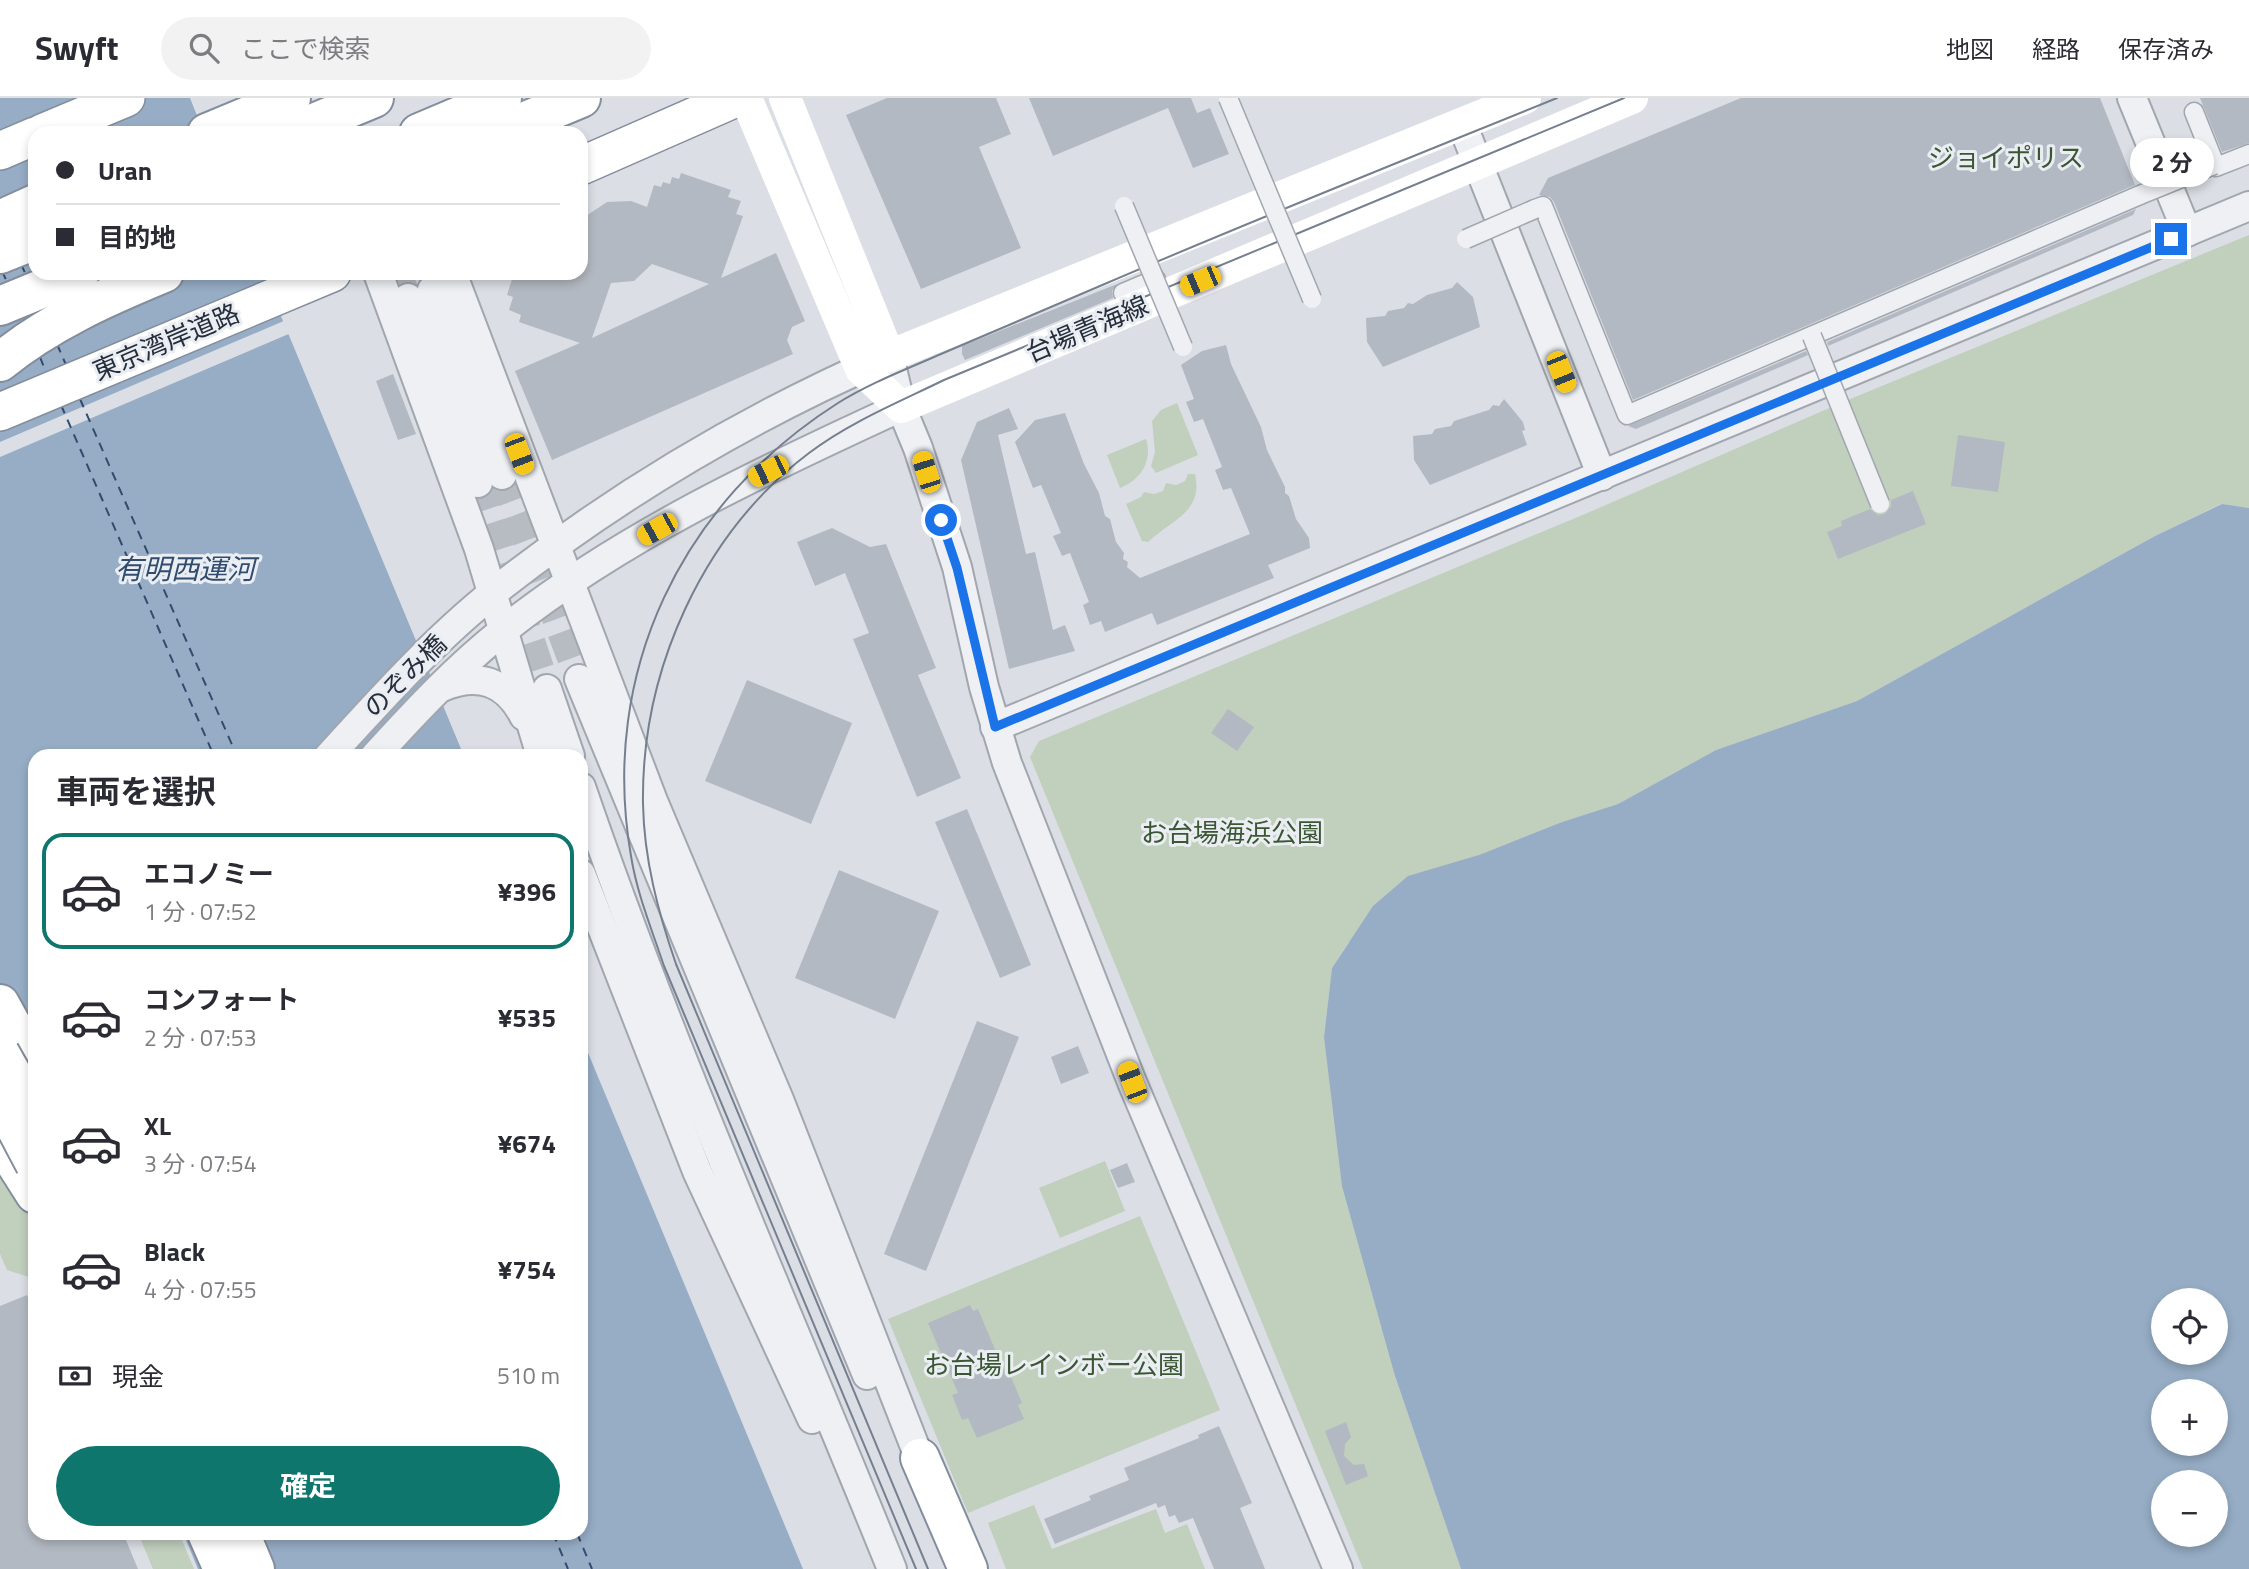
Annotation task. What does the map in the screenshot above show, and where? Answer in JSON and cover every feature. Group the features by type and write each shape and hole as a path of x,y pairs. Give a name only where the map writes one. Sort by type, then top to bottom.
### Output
{"highway":[{"path":"59,126 126,98"},
{"path":"224,126 291,98"},
{"path":"307,126 374,98"},
{"path":"436,126 502,98"},
{"path":"514,126 581,98"},
{"path":"588,163 736,98"},
{"path":"0,150 28,139"},
{"path":"0,220 28,207"},
{"path":"0,254 28,243"},
{"path":"0,306 63,280"},
{"path":"0,362 79,310 148,280"},
{"name":"東京湾岸道路","path":"0,412 315,280"},
{"path":"0,1004 28,1054"},
{"path":"0,1053 28,1103"},
{"path":"0,1096 28,1150"},
{"path":"0,1139 28,1183"},
{"path":"920,1458 968,1569"},
{"path":"210,1540 223,1569"},
{"path":"243,1540 255,1569"}],"main road":[{"path":"746,98 875,362 901,407"},
{"path":"785,98 875,362"},
{"name":"台場青海線","path":"875,362 1525,98"},
{"name":"台場青海線","path":"901,407 1632,98"}],"street":[{"path":"1228,98 1312,299"},
{"path":"2133,98 2188,232"},
{"path":"2194,112 2214,165"},
{"path":"1462,124 1602,476"},
{"path":"1466,239 1543,206 1628,415 2140,195 2249,154"},
{"path":"1124,206 1183,347"},
{"path":"995,727 2249,206"},
{"path":"1123,293 1156,279"},
{"path":"381,280 494,592 537,747"},
{"path":"431,287 490,479"},
{"path":"431,287 555,547 653,801 780,1102 948,1569"},
{"path":"1812,336 1880,504"},
{"name":"のぞみ橋","path":"336,749 453,628 494,592 555,547 678,465 875,362"},
{"name":"のぞみ橋","path":"382,749 442,687 468,670 505,629 570,583 702,504 901,407"},
{"path":"901,407 918,448 957,568 995,727 1132,1082 1338,1569"},
{"path":"468,670 510,695 537,747"},
{"path":"579,679 721,1024 898,1425 920,1458 959,1569"},
{"path":"547,689 568,749"},
{"path":"588,806 706,1118 885,1569"},
{"path":"588,892 697,1171 892,1569"},
{"path":"0,1096 28,1073"},
{"path":"0,1131 28,1109"}],"green space":[{"name":"お台場海浜公園","path":"2249,235 2249,508 2221,504 2155,536 1857,701 1716,750 1618,804 1562,822 1479,855 1348,943 1332,968 1324,1037 1395,1376 1461,1569 1363,1569 1030,757 1039,741 1585,514 1855,397"},
{"path":"1177,403 1198,455 1156,473 1151,466 1155,452 1152,421 1161,410"},
{"path":"1146,439 1148,454 1144,468 1134,480 1120,488 1107,455"},
{"path":"1188,474 1195,474 1196,487 1195,498 1190,507 1148,542 1142,541 1126,504 1141,497 1144,492 1154,494 1163,491 1166,483 1176,485 1185,481"},
{"path":"0,1114 28,1180 28,1277 7,1270 0,1254"},
{"path":"1105,1161 1125,1211 1060,1238 1039,1188"},
{"name":"お台場レインボー公園","path":"1140,1216 1220,1410 968,1513 888,1319"},
{"path":"1034,1505 1052,1549 1156,1509 1165,1533 1187,1524 1205,1569 1006,1569 988,1523"},
{"path":"141,1540 182,1540 194,1569 153,1569"}],"water":[{"name":"有明西運河","path":"0,98 190,98 201,126 28,126 28,280 266,280 461,749 28,749 28,1167 0,1101"},
{"path":"2222,504 2249,508 2249,1569 1461,1569 1395,1376 1342,1186 1324,1037 1332,968 1373,906 1408,876 1479,855 1562,822 1618,804 1716,750 1857,701 2155,536"},
{"path":"588,1053 803,1569 198,1569 186,1540 588,1540"}],"pier":[{"path":"286,320 291,333 0,457 0,442"}],"building":[{"path":"887,98 996,98 1011,134 979,147 1021,248 921,289 846,115"},
{"path":"1029,98 1191,98 1197,113 1210,108 1229,154 1193,168 1168,108 1053,156"},
{"path":"1741,98 2100,98 2135,185 1633,400 1554,202 1550,197 1539,195 1548,178"},
{"path":"2200,98 2249,98 2249,143 2222,152"},
{"path":"681,173 731,190 728,197 741,201 736,214 743,216 721,278 776,253 805,321 792,327 787,340 793,354 552,460 515,371 580,343 519,322 521,315 509,310 513,297 507,295 512,280 588,280 588,215 607,202 631,201 647,207 654,185 661,187 663,182 670,184 672,177 679,179","holes":["652,264 709,284 592,338 611,283 634,281"]},
{"path":"2136,209 2133,215 1828,346 1827,342"},
{"path":"1457,282 1473,297 1480,327 1383,367 1367,342 1366,318 1385,316 1388,311 1404,308 1408,303 1413,304 1427,295 1452,288"},
{"path":"1117,284 1112,291 1113,298 965,360 962,354 962,346"},
{"path":"1226,345 1231,364 1261,427 1267,450 1285,487 1285,493 1289,496 1296,519 1309,538 1310,548 1268,565 1274,578 1157,625 1152,613 1105,632 1101,621 1090,625 1083,605 1089,602 1070,553 1062,556 1053,536 1061,533 1041,485 1033,488 1015,442 1035,420 1065,413 1084,464 1099,493 1105,516 1110,519 1116,542 1124,553 1123,559 1128,562 1127,567 1140,578 1250,534 1231,488 1223,490 1215,470 1222,467 1203,419 1194,422 1186,402 1194,399 1181,365 1202,351"},
{"path":"1806,351 1808,355 1636,429 1628,426"},
{"path":"393,374 416,434 398,440 376,381"},
{"path":"1504,399 1523,422 1525,430 1522,431 1527,445 1430,485 1414,460 1413,436 1432,434 1435,429 1451,426 1454,421 1489,410 1493,405 1499,406"},
{"path":"1009,408 1018,429 998,435 1026,554 1035,552 1053,630 1065,625 1075,651 1009,669 961,460 977,422"},
{"path":"1958,435 2005,442 1998,492 1951,486"},
{"path":"1913,491 1926,524 1838,559 1827,532 1842,526 1841,521 1870,509 1878,515 1885,514 1891,506 1891,500"},
{"path":"832,528 870,547 886,544 936,668 918,675 961,778 917,797 853,639 869,633 845,573 815,586 797,542"},
{"path":"747,680 852,723 811,824 705,781"},
{"path":"1228,709 1254,727 1237,751 1211,733"},
{"path":"967,809 1031,965 1000,978 935,822"},
{"path":"839,870 939,911 895,1019 795,978"},
{"path":"977,1021 1019,1037 926,1271 884,1254"},
{"path":"1078,1046 1089,1073 1061,1084 1051,1057"},
{"path":"1127,1163 1135,1182 1118,1188 1110,1170"},
{"path":"27,1295 28,1298 28,1540 126,1540 138,1569 0,1569 0,1306"},
{"path":"970,1305 973,1311 978,1309 1007,1378 1011,1377 1022,1403 1018,1405 1024,1419 977,1438 968,1418 962,1420 952,1395 958,1393 928,1323"},
{"path":"1346,1422 1351,1437 1345,1444 1344,1456 1354,1465 1364,1464 1368,1476 1346,1485 1325,1431"},
{"path":"1219,1426 1252,1503 1240,1508 1265,1569 1214,1569 1193,1518 1179,1523 1175,1515 1169,1517 1165,1505 1158,1508 1156,1503 1055,1544 1044,1519 1091,1500 1089,1496 1129,1480 1124,1468 1199,1438 1198,1435"}],"ferry route":[{"path":"21,264 26,275"},
{"path":"2,271 7,282"},
{"path":"57,344 66,365"},
{"path":"40,357 47,375"},
{"path":"80,399 234,749"},
{"path":"61,405 211,749"},
{"path":"556,1540 568,1569"},
{"path":"580,1540 592,1569"}],"tunnel":[{"path":"353,98 365,126"},
{"path":"400,280 408,298"},
{"path":"502,475 579,679"},
{"path":"478,483 547,689"}],"tram line":[{"path":"916,1569 664,966 637,884 631,856 624,788 628,722 641,658 664,598 696,541 735,490 783,443 850,396 902,371 1157,262 1557,98"},
{"path":"928,1569 676,964 663,925 649,865 644,825 645,754 653,704 666,656 685,609 709,565 738,523 771,486 809,453 858,422 944,380 1624,98"}],"route":[{"path":"941,520 957,568 995,727 2171,239"}],"park label":[{"name":"ジョイポリス","path":"2006,158"}]}
